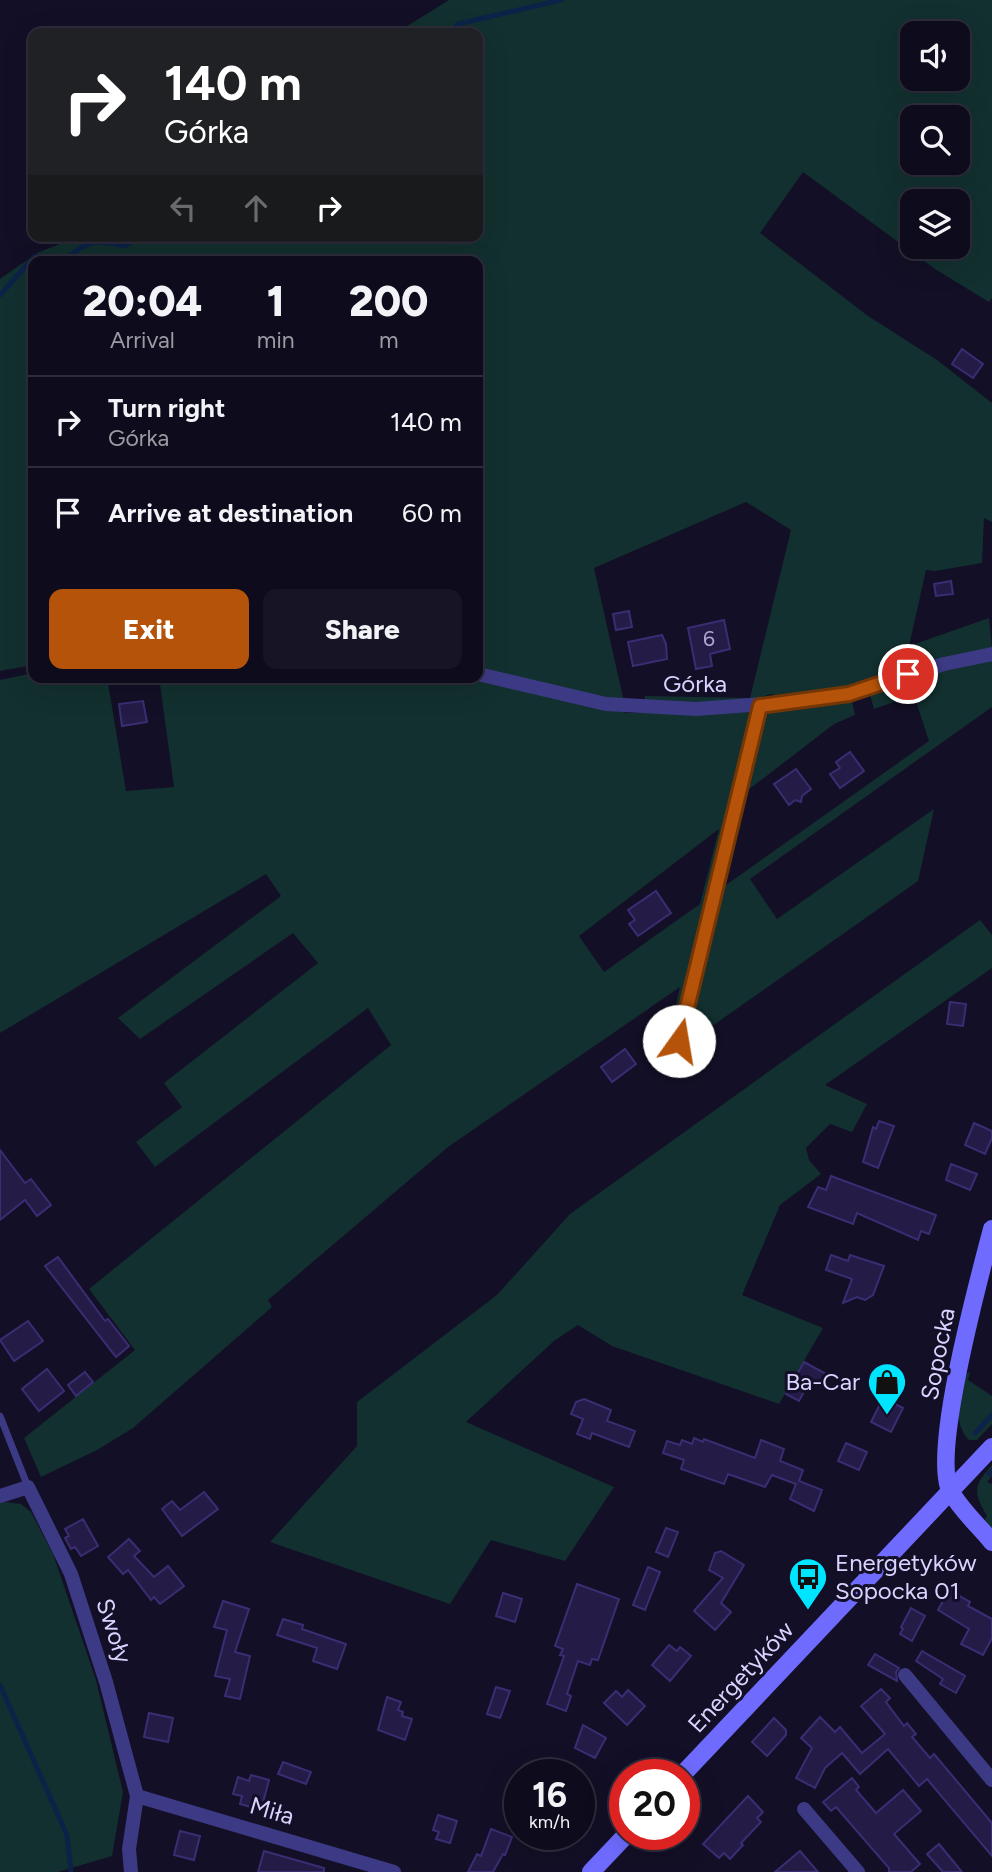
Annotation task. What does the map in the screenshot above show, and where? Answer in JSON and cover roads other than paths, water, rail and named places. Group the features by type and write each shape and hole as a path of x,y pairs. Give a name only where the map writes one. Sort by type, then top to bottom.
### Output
{"main road":[{"name":"Sopocka","path":"950,1491 947,1477 954,1391 992,1229"},
{"name":"Energetyków","path":"697,1759 992,1447"},
{"path":"950,1491 992,1542"},
{"path":"591,1872 612,1850"}],"street":[{"name":"Górka","path":"483,675 606,704 696,709 760,706 849,694 944,664 992,654"},
{"path":"0,1496 28,1487"},
{"name":"Swoły","path":"28,1487 71,1574 106,1682 137,1796 129,1849 131,1872"},
{"path":"905,1675 992,1780"},
{"name":"Miła","path":"137,1796 394,1872"},
{"path":"804,1809 858,1872"}],"lane":[{"path":"679,1041 760,706"},
{"name":"Swoły","path":"0,1416 28,1487"}],"waterway":[{"path":"455,28 458,24 561,0"},
{"path":"70,256 84,246 98,242"},
{"path":"98,242 105,242"},
{"path":"105,242 124,246 131,242"},
{"path":"0,295 28,264"},
{"path":"975,1433 992,1415"},
{"path":"989,1474 992,1471"},
{"path":"0,1685 67,1835 71,1872"}],"place":[{"name":"Ba-Car","path":"887,1416"},
{"name":"Energetyków Sopocka 01","path":"808,1611"}]}
